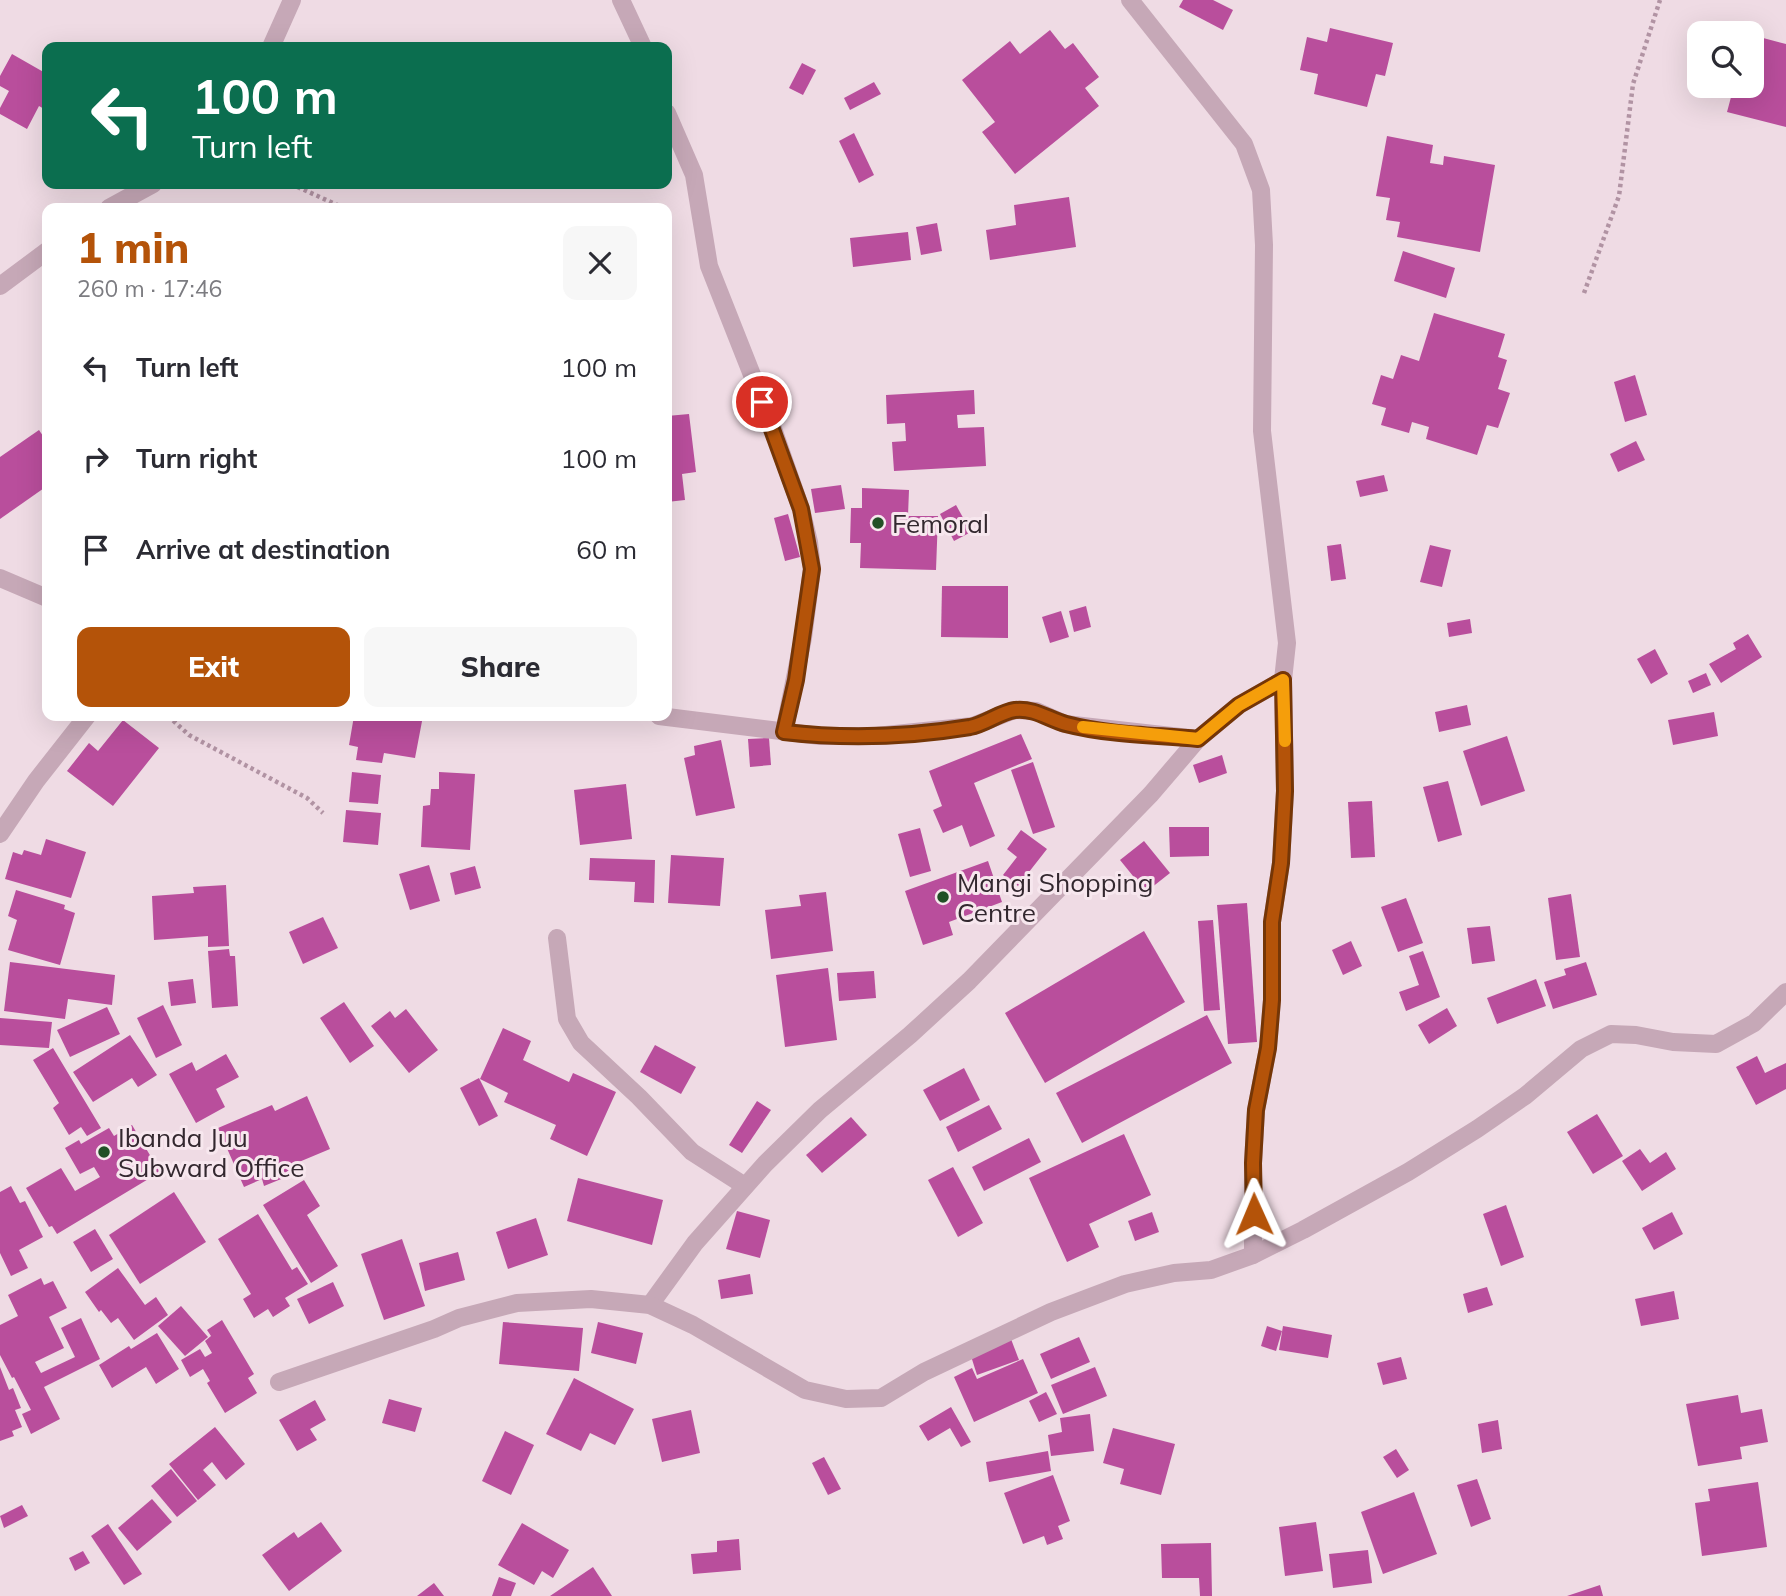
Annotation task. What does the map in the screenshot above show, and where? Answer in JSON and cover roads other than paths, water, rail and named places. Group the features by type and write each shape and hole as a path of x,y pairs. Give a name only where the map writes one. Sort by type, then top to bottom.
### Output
{"street":[{"path":"273,42 292,0"},
{"path":"621,0 641,42"},
{"path":"1130,0 1244,144 1261,190 1264,245 1262,431 1287,643 1283,680 1285,791 1281,863 1272,922 1272,1000 1268,1048 1256,1110 1253,1255"},
{"path":"672,124 694,175 709,266 771,423 801,509 809,542 812,569 803,638 784,732"},
{"path":"118,203 144,189"},
{"path":"0,286 42,255"},
{"path":"0,579 42,596"},
{"path":"650,1305 695,1243 745,1186 820,1110 910,1035 969,981 1151,794 1198,739 1239,705 1283,680"},
{"path":"672,718 820,736 876,736 973,726 1014,710 1036,711 1065,724 1198,739"},
{"path":"0,834 36,781 83,721"},
{"path":"557,937 567,1019 581,1043 639,1097 692,1152 745,1186"},
{"path":"279,1382 459,1318 517,1303 591,1298 650,1305 693,1325 805,1390 846,1399 881,1398 924,1372 1051,1312 1125,1284 1174,1273 1211,1270 1253,1255 1304,1230 1408,1172 1465,1136 1525,1096 1581,1049 1611,1034 1716,1044 1754,1023 1786,992"}],"place":[{"name":"Femoral","path":"878,523"},
{"name":"Mangi Shopping Centre","path":"943,897"},
{"name":"Ibanda Juu Subward Office","path":"104,1152"}]}
